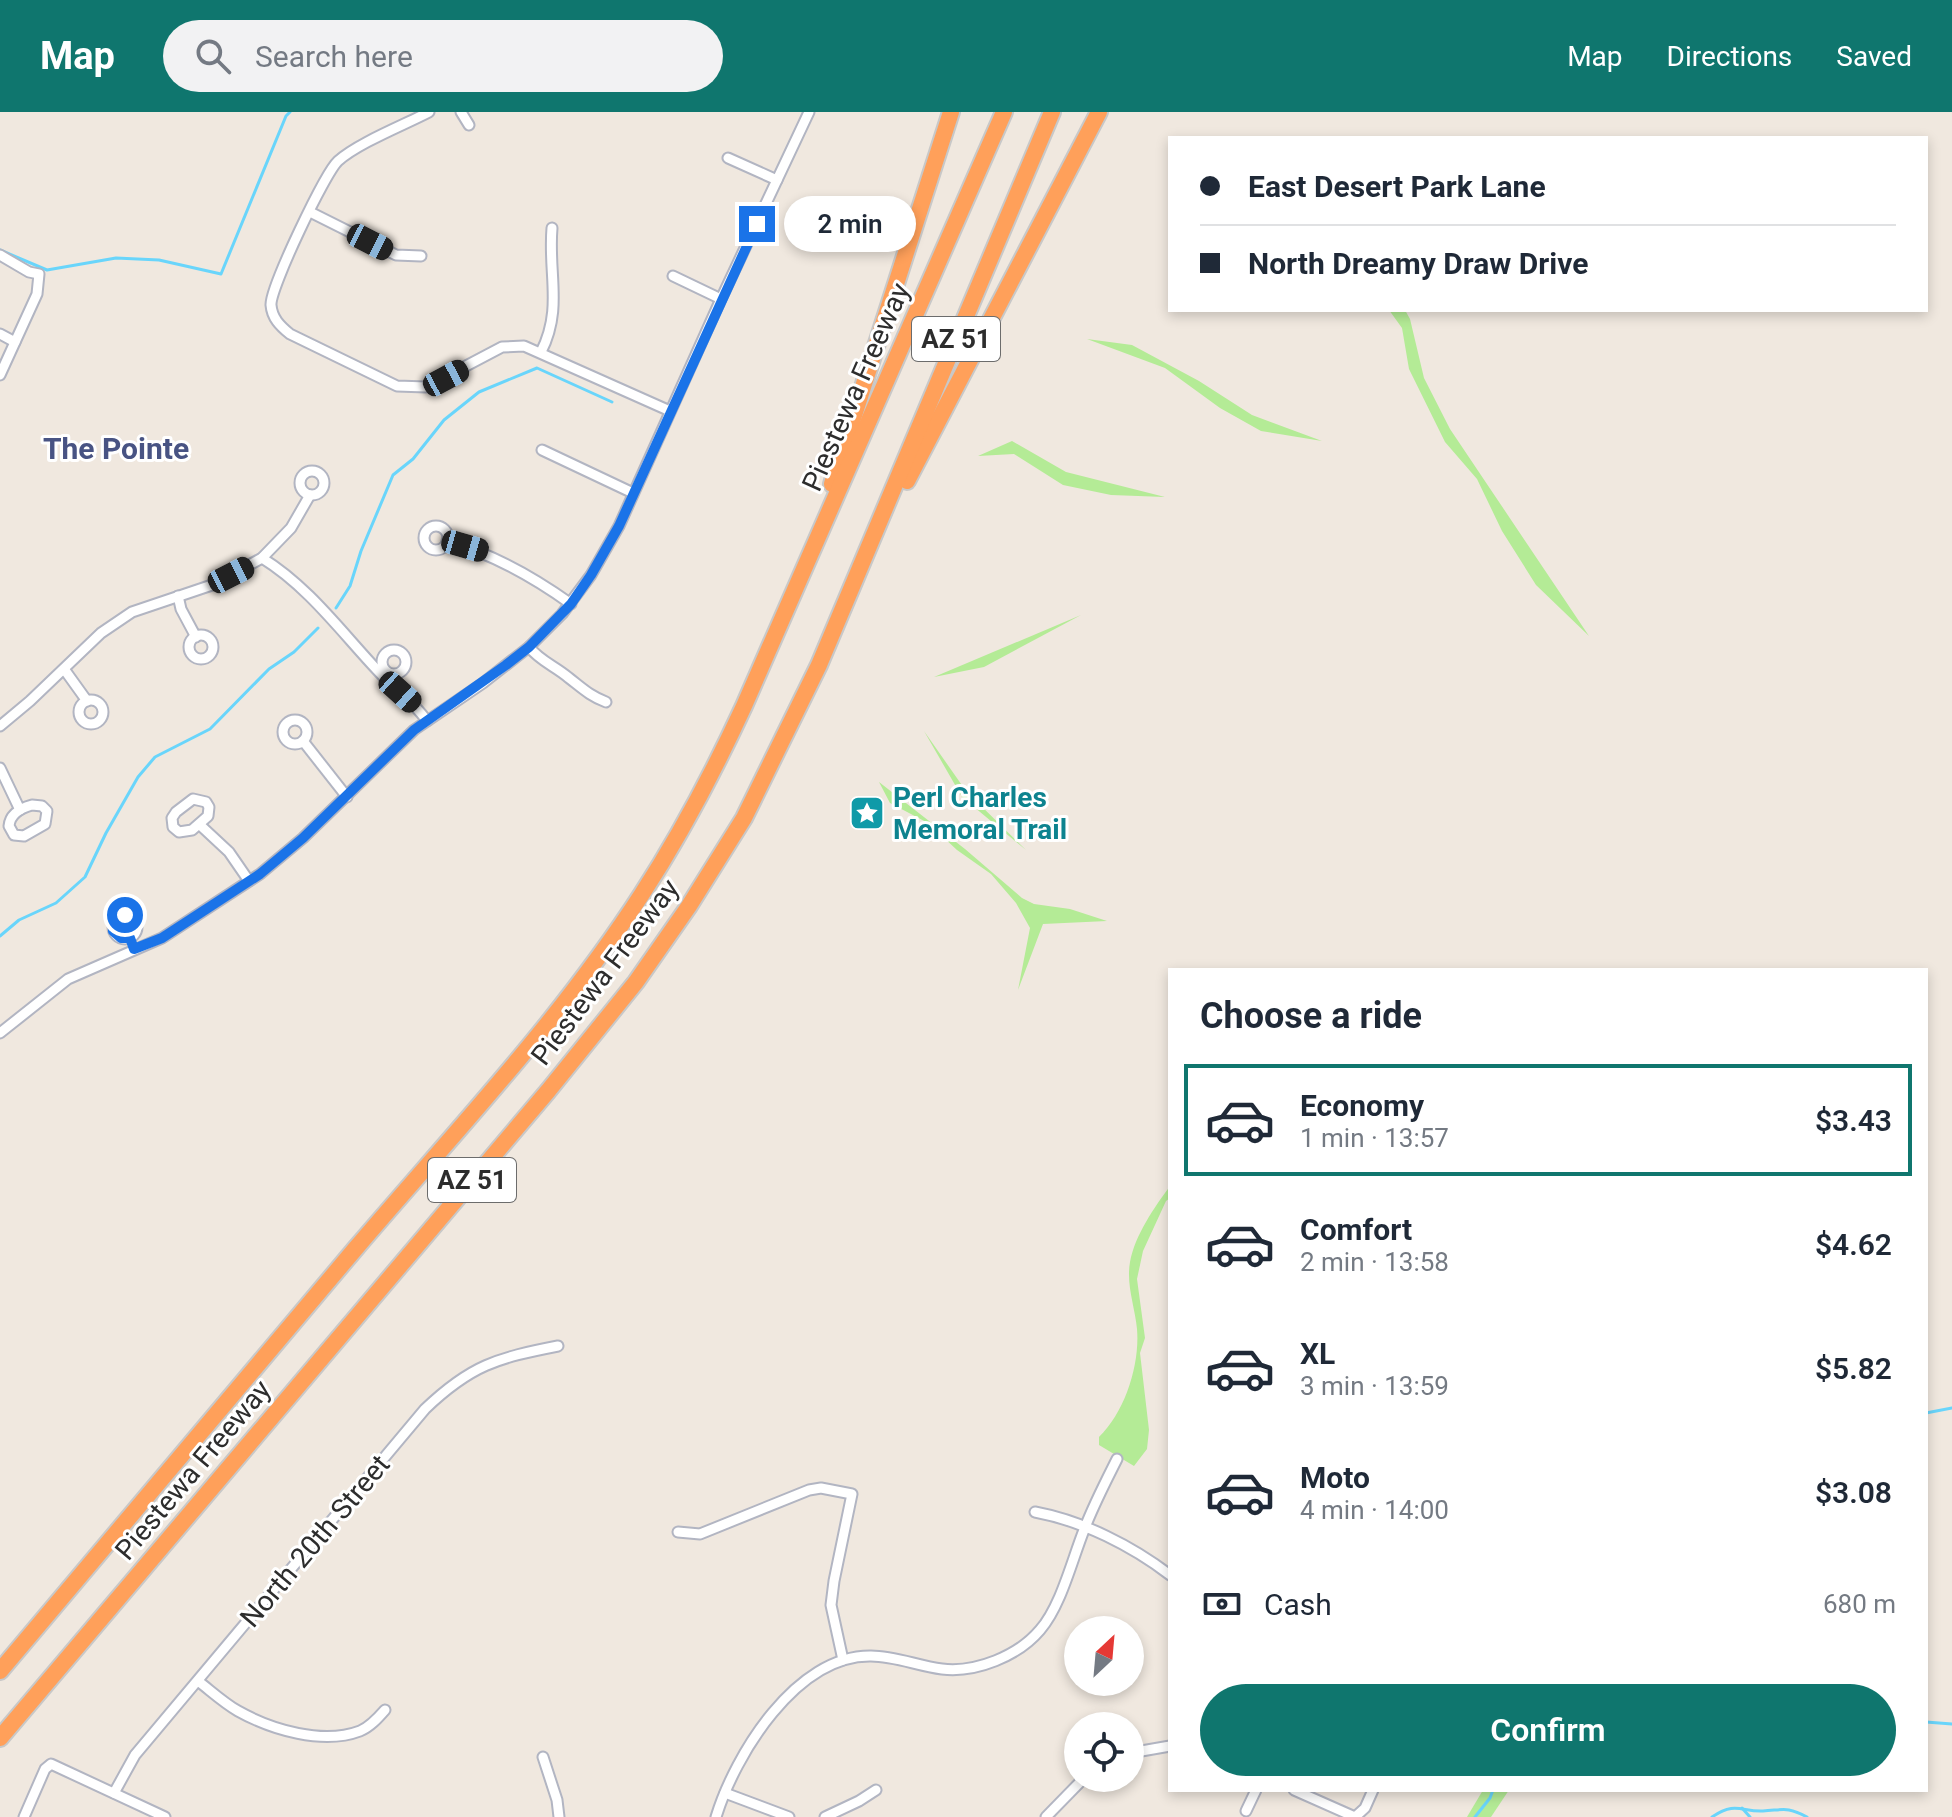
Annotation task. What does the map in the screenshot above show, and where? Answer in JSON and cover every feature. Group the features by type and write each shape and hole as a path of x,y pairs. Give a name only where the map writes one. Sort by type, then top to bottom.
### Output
{"highway":[{"path":"811,554 951,112"},
{"name":"Piestewa Freeway","path":"0,1671 523,1053 641,896 700,796 744,706 1004,112"},
{"name":"Piestewa Freeway","path":"0,1738 548,1091 636,982 689,906 744,818 819,665 1052,112"},
{"path":"860,567 1099,112"}],"street":[{"path":"429,112 341,159 328,174 277,283 271,301 273,315 290,334 397,386 426,387 502,347 524,346 670,411"},
{"path":"461,112 469,125"},
{"path":"0,1033 68,979 162,938 249,881 303,838 414,730 529,647 571,604 600,561 633,493 809,112"},
{"path":"728,158 777,180"},
{"path":"310,212 396,255 421,256"},
{"path":"541,352 551,333 554,316 550,248 552,228"},
{"path":"0,255 29,272 39,274 37,294 0,375"},
{"path":"673,276 721,299"},
{"path":"0,334 15,342"},
{"path":"542,450 633,493"},
{"path":"0,726 101,633 132,612 212,585 262,558 291,528 310,495"},
{"path":"447,541 482,551 539,581 571,604"},
{"path":"262,558 322,609 427,721"},
{"path":"178,596 181,609 196,637"},
{"path":"529,647 537,657 568,677 590,697 606,702"},
{"path":"64,669 87,701"},
{"path":"303,741 347,797"},
{"path":"0,768 20,810"},
{"path":"200,825 229,852 249,881"},
{"path":"130,938 134,949"},
{"path":"0,1016 10,1023"},
{"name":"North 20th Street","path":"114,1793 135,1755 425,1409 463,1376 504,1357 558,1346"},
{"path":"716,1817 746,1749 761,1726 789,1695 808,1680 843,1660 868,1655 945,1669 973,1667 1013,1653 1041,1630 1058,1599 1085,1528 1117,1459"},
{"path":"678,1532 700,1534 809,1490 821,1488 852,1494 831,1605 843,1660"},
{"path":"1035,1512 1085,1528 1133,1550 1168,1574"},
{"path":"198,1681 237,1710 268,1725 299,1733 330,1735 361,1731 385,1710"},
{"path":"1144,1751 1168,1746"},
{"path":"543,1757 557,1800 559,1817"},
{"path":"24,1817 45,1769 51,1764 165,1817"},
{"path":"825,1817 876,1790"},
{"path":"1046,1817 1070,1792"},
{"path":"1246,1811 1255,1792"},
{"path":"1299,1792 1355,1817 1365,1808 1372,1792"},
{"path":"725,1793 789,1817"}],"green space":[{"path":"1390,312 1406,312 1424,378 1450,429 1589,636 1536,585 1502,531 1477,479 1445,442 1409,369 1402,328"},
{"path":"1087,339 1132,345 1199,381 1252,415 1322,441 1261,431 1220,408 1165,368"},
{"path":"1012,441 1066,472 1165,497 1111,495 1063,485 1014,454 978,456"},
{"path":"1081,615 984,667 934,677"},
{"path":"924,731 966,791 1026,850 962,797"},
{"path":"879,782 1022,898 1034,904 1070,909 1107,921 1043,924 1018,990 1030,928 1016,903 991,874 957,850 928,823 890,803"},
{"path":"1168,1189 1168,1200 1143,1251 1137,1279 1145,1338 1140,1353 1149,1430 1147,1449 1134,1466 1099,1445 1099,1437 1116,1415 1133,1372 1137,1329 1129,1279 1130,1262 1146,1222"},
{"path":"1482,1792 1508,1792 1491,1817 1467,1817"}],"waterway":[{"path":"0,250 47,270 116,258 159,260 221,274 290,112"},
{"path":"336,608 350,586 393,475 413,459 444,420 479,392 537,368 612,402"},
{"path":"0,936 19,920 56,903 85,877 138,777 155,757 210,729 269,669 294,652 318,628"},
{"path":"1928,1413 1952,1408"},
{"path":"1928,1722 1952,1724"},
{"path":"1475,1817 1492,1792"},
{"path":"1712,1817 1733,1808 1790,1810 1807,1817"},
{"path":"1742,1808 1750,1817"}],"place":[{"name":"Perl Charles Memoral Trail","path":"867,813"}],"district":[{"name":"The Pointe","path":"116,448"}],"route":[{"path":"125,915 115,921 113,931 121,938 130,938 134,949 162,938 260,874 347,797 414,730 529,647 562,614 591,575 619,526 757,224"}]}
